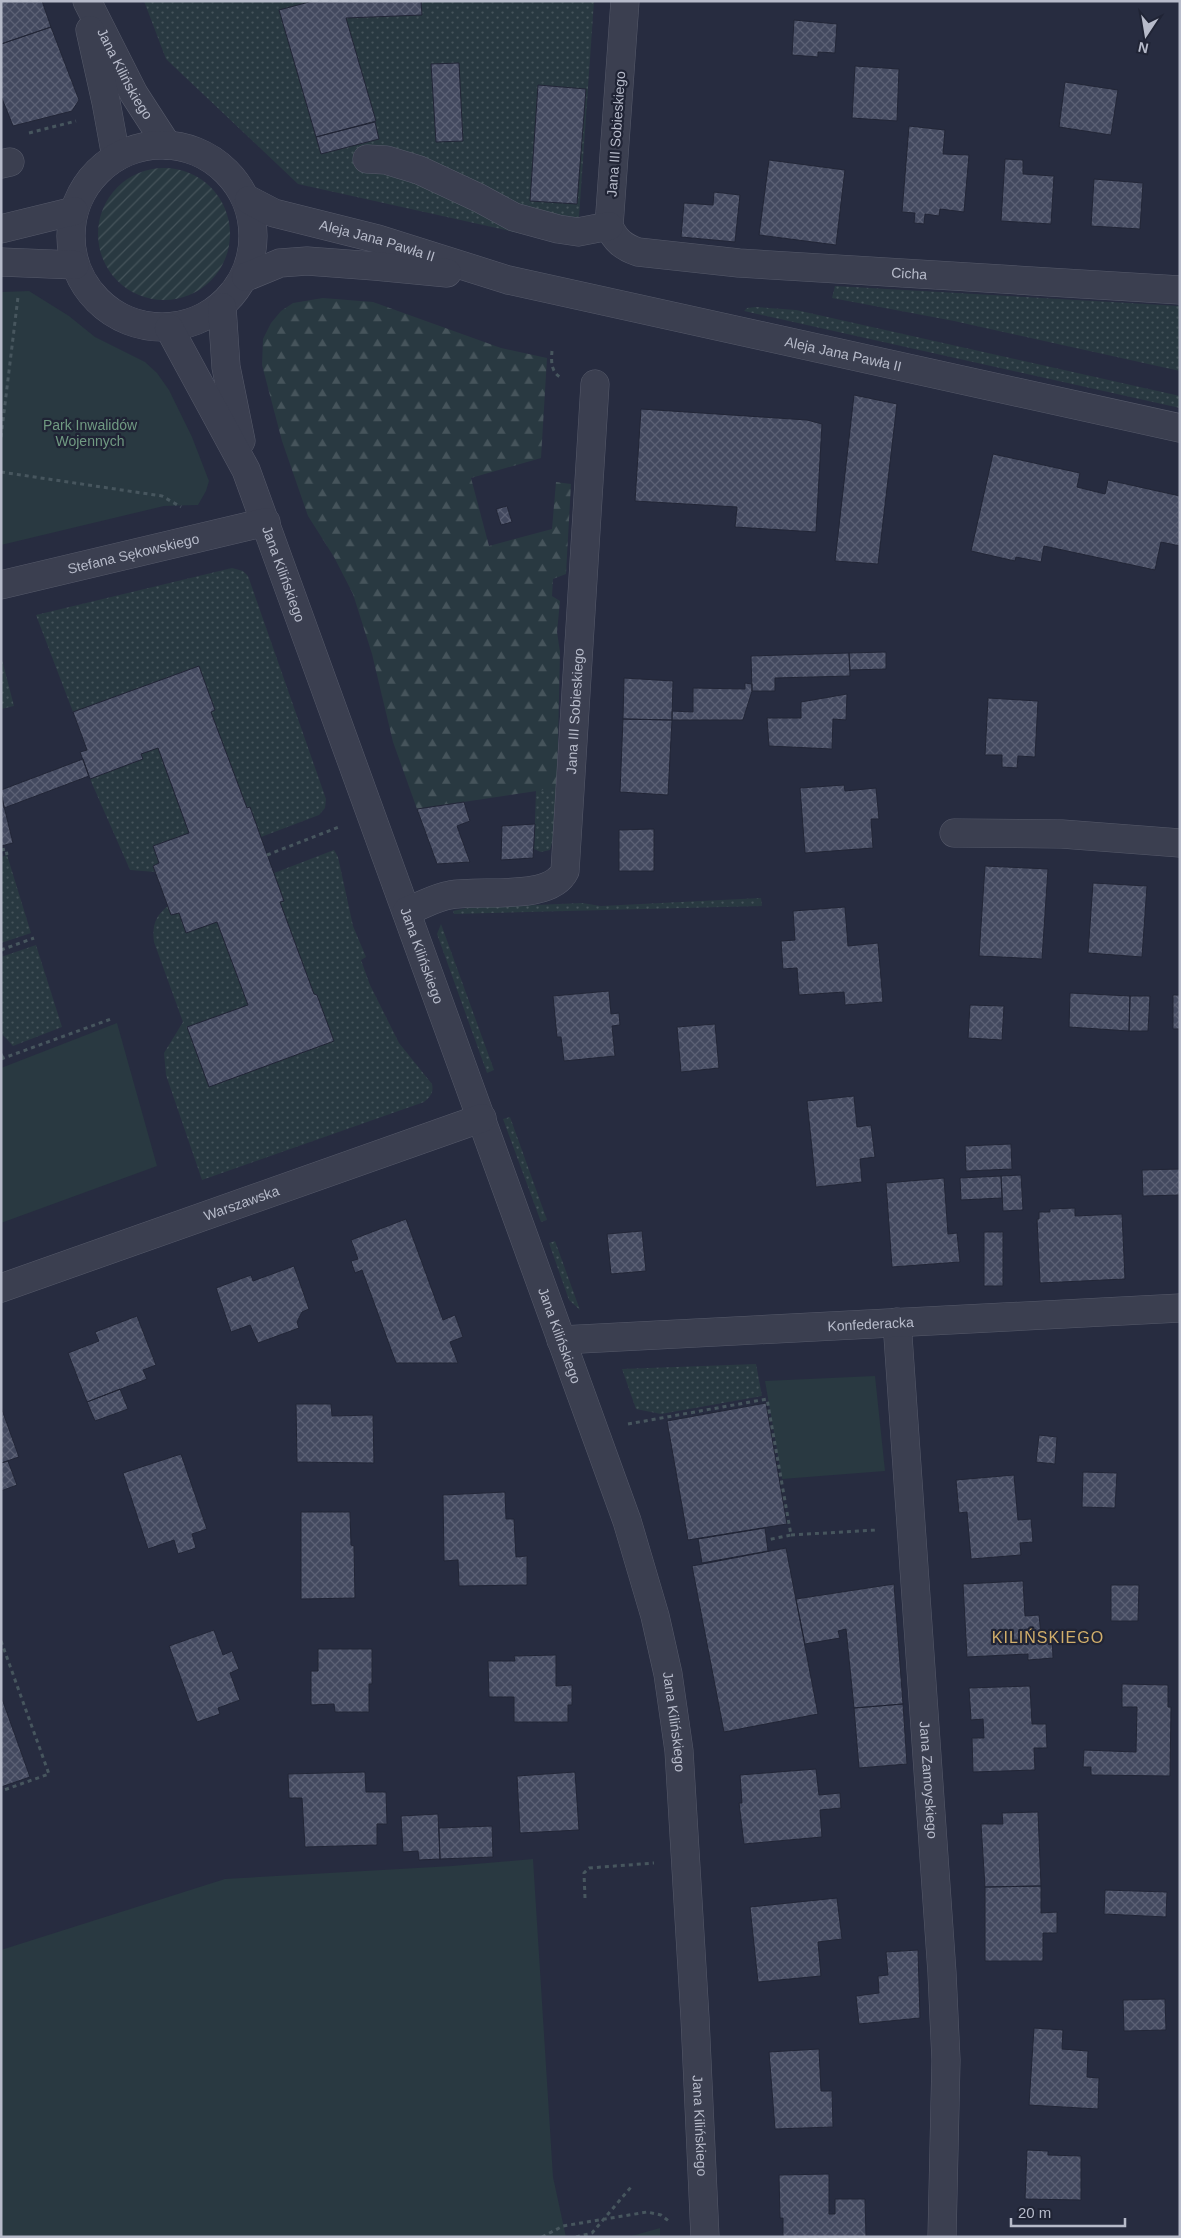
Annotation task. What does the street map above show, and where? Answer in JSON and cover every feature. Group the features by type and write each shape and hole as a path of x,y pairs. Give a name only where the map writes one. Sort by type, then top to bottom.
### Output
{"street":[{"name":"Jana Kilińskiego","path":"85,1 134,94 167,145"},
{"name":"Jana Kilińskiego","path":"85,1 116,157"},
{"name":"Jana III Sobieskiego","path":"609,226 625,1"},
{"path":"167,145 196,150 222,166 249,200 252,227 246,277 237,290 222,307 197,322 169,328 139,325 112,313 89,292 75,265 71,247 74,211 83,190 98,171 116,157 137,148 167,145"},
{"path":"367,159 386,160 419,170 522,220 578,232 609,226"},
{"name":"Aleja Jana Pawła II","path":"249,200 274,213 378,239 508,280 1180,428"},
{"path":"1,229 74,211"},
{"name":"Cicha","path":"609,226 613,235 624,247 638,252 739,263 1180,290"},
{"path":"1,262 75,265"},
{"name":"Aleja Jana Pawła II","path":"246,277 280,263 307,262 374,266 508,280"},
{"name":"Jana Kilińskiego","path":"222,307 226,367 246,470"},
{"name":"Jana Kilińskiego","path":"169,328 246,470 266,522 627,1522 655,1616 668,1674 679,1751 695,2018 704,2237"},
{"name":"Jana III Sobieskiego","path":"407,911 450,895 534,891 551,886 561,880 565,871 595,384"},
{"name":"Stefana Sękowskiego","path":"1,585 266,522"},
{"path":"954,833 1062,834 1180,843"},
{"name":"Warszawska","path":"1,1288 482,1118"},
{"name":"Konfederacka","path":"561,1340 1180,1308"},
{"name":"Jana Zamoyskiego","path":"897,1322 943,1982 946,2060 942,2237"}],"path":[{"path":"5,163 4,139 74,123 79,117"},
{"path":"1,437 19,291"},
{"path":"1,472 162,496 183,509"},
{"path":"267,854 339,827"},
{"path":"1,850 6,849 7,855"},
{"path":"1,950 34,938"},
{"path":"1,1054 2,1059 111,1019"},
{"path":"627,1424 767,1399 791,1535"},
{"path":"767,1540 791,1535 912,1527"},
{"path":"1,1640 49,1774 1,1791"},
{"path":"584,1898 584,1873 589,1868 659,1863"},
{"path":"576,2237 592,2233 631,2187"},
{"path":"542,2237 563,2226 647,2212 660,2215 672,2224"}],"green space":[{"path":"144,1 594,1 577,246 298,184 166,59"},
{"path":"164,168 177,169 189,173 211,187 225,209 229,221 229,247 225,259 211,281 189,295 177,299 164,300 151,299 139,295 117,281 103,259 99,247 98,234 99,221 103,209 117,187 139,173 151,169"},
{"path":"835,286 1180,306 1180,371 954,321 832,298"},
{"name":"Park Inwalidów Wojennych","path":"29,291 69,316 95,337 145,362 157,373 169,390 192,437 209,481 198,505 164,506 1,545 1,292"},
{"path":"323,298 373,302 501,348 547,358 541,458 471,478 489,546 552,529 556,482 571,484 566,574 553,579 552,596 560,601 557,632 560,652 557,788 417,809 393,742 372,654 353,594 334,557 308,516 282,441 262,365 263,339 271,323 281,311 293,303"},
{"path":"747,308 796,310 1180,396 1180,408 744,311"},
{"path":"232,568 243,571 248,576 326,799 325,808 319,815 261,837 250,807 247,808 211,712 215,710 199,666 73,712 36,615"},
{"path":"1,656 14,706 1,709"},
{"path":"158,748 189,833 153,846 159,863 153,866 156,872 130,870 90,779 142,759 141,754"},
{"path":"557,788 555,833 550,850 541,852 534,849 536,790"},
{"path":"334,850 338,857 353,926 366,957 361,960 370,985 399,1043 432,1084 432,1092 424,1102 202,1180 166,1075 164,1053 183,1022 154,942 155,922 168,906 172,915 179,913 186,933 217,922 248,1005 187,1027 209,1087 334,1041 314,994 280,902 284,901 274,873"},
{"path":"7,855 31,933 1,943 1,857"},
{"path":"761,898 762,906 454,914 453,911 467,908 582,903 601,906"},
{"path":"441,924 494,1070 487,1073 437,934"},
{"path":"36,945 62,1027 13,1046 1,1033 1,957"},
{"path":"117,1023 157,1166 1,1223 1,1068"},
{"path":"510,1117 547,1220 541,1222 503,1119"},
{"path":"555,1241 580,1310 569,1300 549,1243"},
{"path":"756,1364 762,1396 661,1414 636,1409 622,1369"},
{"path":"875,1376 885,1471 782,1479 765,1381"},
{"path":"533,1859 553,2177 566,2237 1,2237 1,1950 225,1879 452,1866"},
{"path":"660,2228 660,2237 628,2237"}],"building":[{"path":"1,1 42,1 51,27 1,44"},
{"path":"313,1 421,1 422,15 346,18 376,121 316,137 279,10"},
{"path":"794,20 837,24 835,53 818,52 818,57 792,55"},
{"path":"51,27 79,100 72,111 13,126 1,96 1,44"},
{"path":"459,63 463,141 436,142 431,64"},
{"path":"855,66 899,69 897,121 852,118"},
{"path":"1065,82 1118,90 1111,135 1059,127"},
{"path":"538,85 586,89 577,204 530,201"},
{"path":"375,122 379,139 321,154 316,137"},
{"path":"909,126 945,130 943,154 969,155 964,212 940,209 939,216 925,214 924,224 914,223 915,213 902,212"},
{"path":"1005,159 1023,160 1023,174 1054,176 1051,224 1001,221"},
{"path":"769,160 845,170 836,245 759,235"},
{"path":"1094,179 1143,183 1140,229 1091,226"},
{"path":"714,192 740,195 735,242 681,237 684,203 713,205"},
{"path":"854,395 897,404 878,564 835,561"},
{"path":"641,409 807,420 822,424 816,532 735,527 737,507 635,501"},
{"path":"993,454 1080,473 1077,487 1105,494 1108,480 1180,496 1180,546 1161,542 1155,570 1044,546 1041,562 1016,557 1015,561 971,551"},
{"path":"507,506 512,522 501,525 496,509"},
{"path":"886,652 886,669 850,670 849,653"},
{"path":"849,653 850,676 775,678 775,691 752,691 751,656"},
{"path":"199,666 215,710 211,712 247,808 250,807 284,901 280,902 314,994 317,995 334,1041 209,1087 187,1027 248,1005 217,922 186,933 179,913 171,915 153,866 159,863 153,846 189,833 158,748 141,754 143,759 90,779 80,752 87,750 73,712"},
{"path":"624,678 673,681 672,720 623,719"},
{"path":"745,683 752,684 752,691 743,720 672,720 672,711 693,712 693,688 745,689"},
{"path":"847,694 846,720 833,719 832,749 769,746 767,718 801,718 801,702"},
{"path":"988,698 1038,701 1035,757 1018,756 1017,768 1002,767 1002,755 985,755"},
{"path":"623,719 672,720 668,795 620,792"},
{"path":"83,759 89,776 4,808 1,790"},
{"path":"844,785 845,791 876,788 879,819 871,819 873,848 805,853 800,788"},
{"path":"1,794 13,843 1,846"},
{"path":"464,802 470,821 457,826 470,862 437,864 417,809"},
{"path":"535,824 533,858 501,860 502,826"},
{"path":"654,829 654,871 619,871 619,830"},
{"path":"985,866 1048,869 1042,959 979,956"},
{"path":"1093,883 1147,886 1142,957 1088,953"},
{"path":"845,907 848,946 878,943 883,1002 845,1005 844,992 799,995 797,968 783,969 781,941 795,940 793,911"},
{"path":"609,991 611,1014 619,1013 620,1025 612,1026 615,1056 564,1061 561,1037 557,1037 553,996"},
{"path":"1070,993 1130,996 1129,1031 1069,1027"},
{"path":"1173,995 1180,995 1180,1029 1173,1029"},
{"path":"1130,996 1150,996 1148,1031 1129,1031"},
{"path":"970,1005 1004,1006 1002,1040 968,1038"},
{"path":"715,1024 719,1068 681,1072 677,1027"},
{"path":"854,1096 857,1127 871,1125 875,1157 860,1159 862,1182 816,1187 807,1101"},
{"path":"1011,1144 1012,1169 966,1171 965,1146"},
{"path":"1180,1169 1180,1195 1143,1196 1142,1170"},
{"path":"1021,1175 1023,1210 1003,1211 1001,1176"},
{"path":"1001,1176 1002,1198 961,1200 960,1178"},
{"path":"944,1178 948,1234 957,1233 960,1262 892,1267 886,1183"},
{"path":"1075,1208 1075,1216 1122,1214 1125,1279 1040,1283 1037,1219 1039,1219 1039,1212 1050,1212 1050,1209"},
{"path":"406,1219 443,1320 455,1315 463,1337 450,1342 458,1363 396,1363 362,1270 355,1273 351,1261 358,1259 351,1240"},
{"path":"642,1231 646,1271 611,1274 607,1234"},
{"path":"984,1232 1003,1232 1003,1286 984,1286"},
{"path":"294,1266 309,1309 302,1312 297,1322 299,1328 258,1343 250,1325 231,1332 216,1288 251,1275 253,1281"},
{"path":"137,1316 156,1365 143,1370 147,1379 87,1402 68,1353 99,1341 95,1332"},
{"path":"120,1389 128,1409 95,1421 87,1402"},
{"path":"766,1403 787,1524 688,1540 667,1421"},
{"path":"296,1404 331,1404 332,1416 373,1415 374,1463 297,1462"},
{"path":"1,1407 19,1457 1,1463"},
{"path":"1039,1435 1057,1437 1055,1464 1036,1462"},
{"path":"181,1454 207,1529 192,1534 196,1548 178,1554 174,1540 148,1549 123,1473"},
{"path":"8,1461 17,1485 1,1491 1,1463"},
{"path":"1083,1472 1117,1473 1115,1508 1082,1507"},
{"path":"1014,1475 1018,1520 1031,1519 1033,1542 1020,1543 1021,1555 971,1559 967,1512 959,1513 956,1480"},
{"path":"505,1492 506,1519 514,1519 516,1557 527,1556 527,1585 459,1586 458,1560 444,1561 443,1495"},
{"path":"301,1512 350,1512 351,1545 354,1546 355,1598 301,1599"},
{"path":"765,1528 768,1551 702,1563 698,1539"},
{"path":"786,1548 818,1714 724,1732 692,1566"},
{"path":"1023,1581 1025,1616 1039,1615 1041,1635 1052,1635 1053,1658 1028,1660 1028,1654 967,1657 963,1584"},
{"path":"894,1584 903,1704 854,1708 846,1629 838,1631 840,1638 805,1644 796,1599"},
{"path":"1111,1585 1139,1585 1138,1621 1111,1621"},
{"path":"214,1630 223,1655 232,1651 239,1669 230,1673 240,1700 218,1708 220,1714 197,1722 169,1646"},
{"path":"318,1649 372,1649 372,1684 369,1684 369,1712 335,1712 334,1704 311,1705 311,1671 318,1671"},
{"path":"556,1655 556,1686 572,1685 572,1705 568,1705 568,1722 514,1722 514,1697 489,1697 488,1661 515,1661 514,1656"},
{"path":"1122,1684 1168,1685 1168,1707 1171,1707 1170,1776 1091,1775 1091,1767 1083,1767 1084,1750 1136,1752 1137,1707 1122,1707"},
{"path":"1030,1686 1032,1724 1046,1724 1047,1748 1034,1748 1035,1770 973,1772 972,1738 984,1738 983,1719 971,1720 969,1688"},
{"path":"1,1696 30,1777 1,1787"},
{"path":"903,1704 907,1764 859,1768 854,1708"},
{"path":"816,1769 819,1795 840,1793 841,1808 820,1810 822,1837 744,1844 739,1803 742,1803 740,1775"},
{"path":"365,1772 366,1792 386,1792 387,1824 377,1824 377,1845 305,1847 302,1798 289,1798 288,1774"},
{"path":"575,1772 579,1830 520,1833 517,1776"},
{"path":"1038,1812 1041,1886 985,1887 981,1824 1003,1824 1002,1813"},
{"path":"438,1814 440,1859 419,1860 418,1851 403,1852 401,1816"},
{"path":"492,1826 493,1857 440,1859 439,1828"},
{"path":"1041,1886 1041,1913 1057,1912 1057,1933 1043,1933 1043,1961 985,1961 985,1887"},
{"path":"1105,1890 1167,1892 1166,1917 1104,1914"},
{"path":"837,1898 842,1939 818,1942 821,1976 758,1982 750,1907"},
{"path":"918,1950 920,2018 859,2024 856,1996 879,1993 878,1976 888,1975 886,1952"},
{"path":"1165,1999 1166,2030 1124,2031 1123,2000"},
{"path":"1034,2028 1063,2030 1062,2049 1088,2051 1087,2077 1099,2078 1098,2109 1029,2105"},
{"path":"819,2049 821,2091 832,2091 833,2127 775,2129 769,2052"},
{"path":"1027,2150 1048,2151 1048,2155 1081,2156 1081,2200 1025,2199"},
{"path":"829,2174 829,2214 835,2214 835,2199 865,2199 866,2237 783,2237 783,2218 780,2218 779,2175"}],"district":[{"name":"KILIŃSKIEGO","path":"1048,1637"}]}
